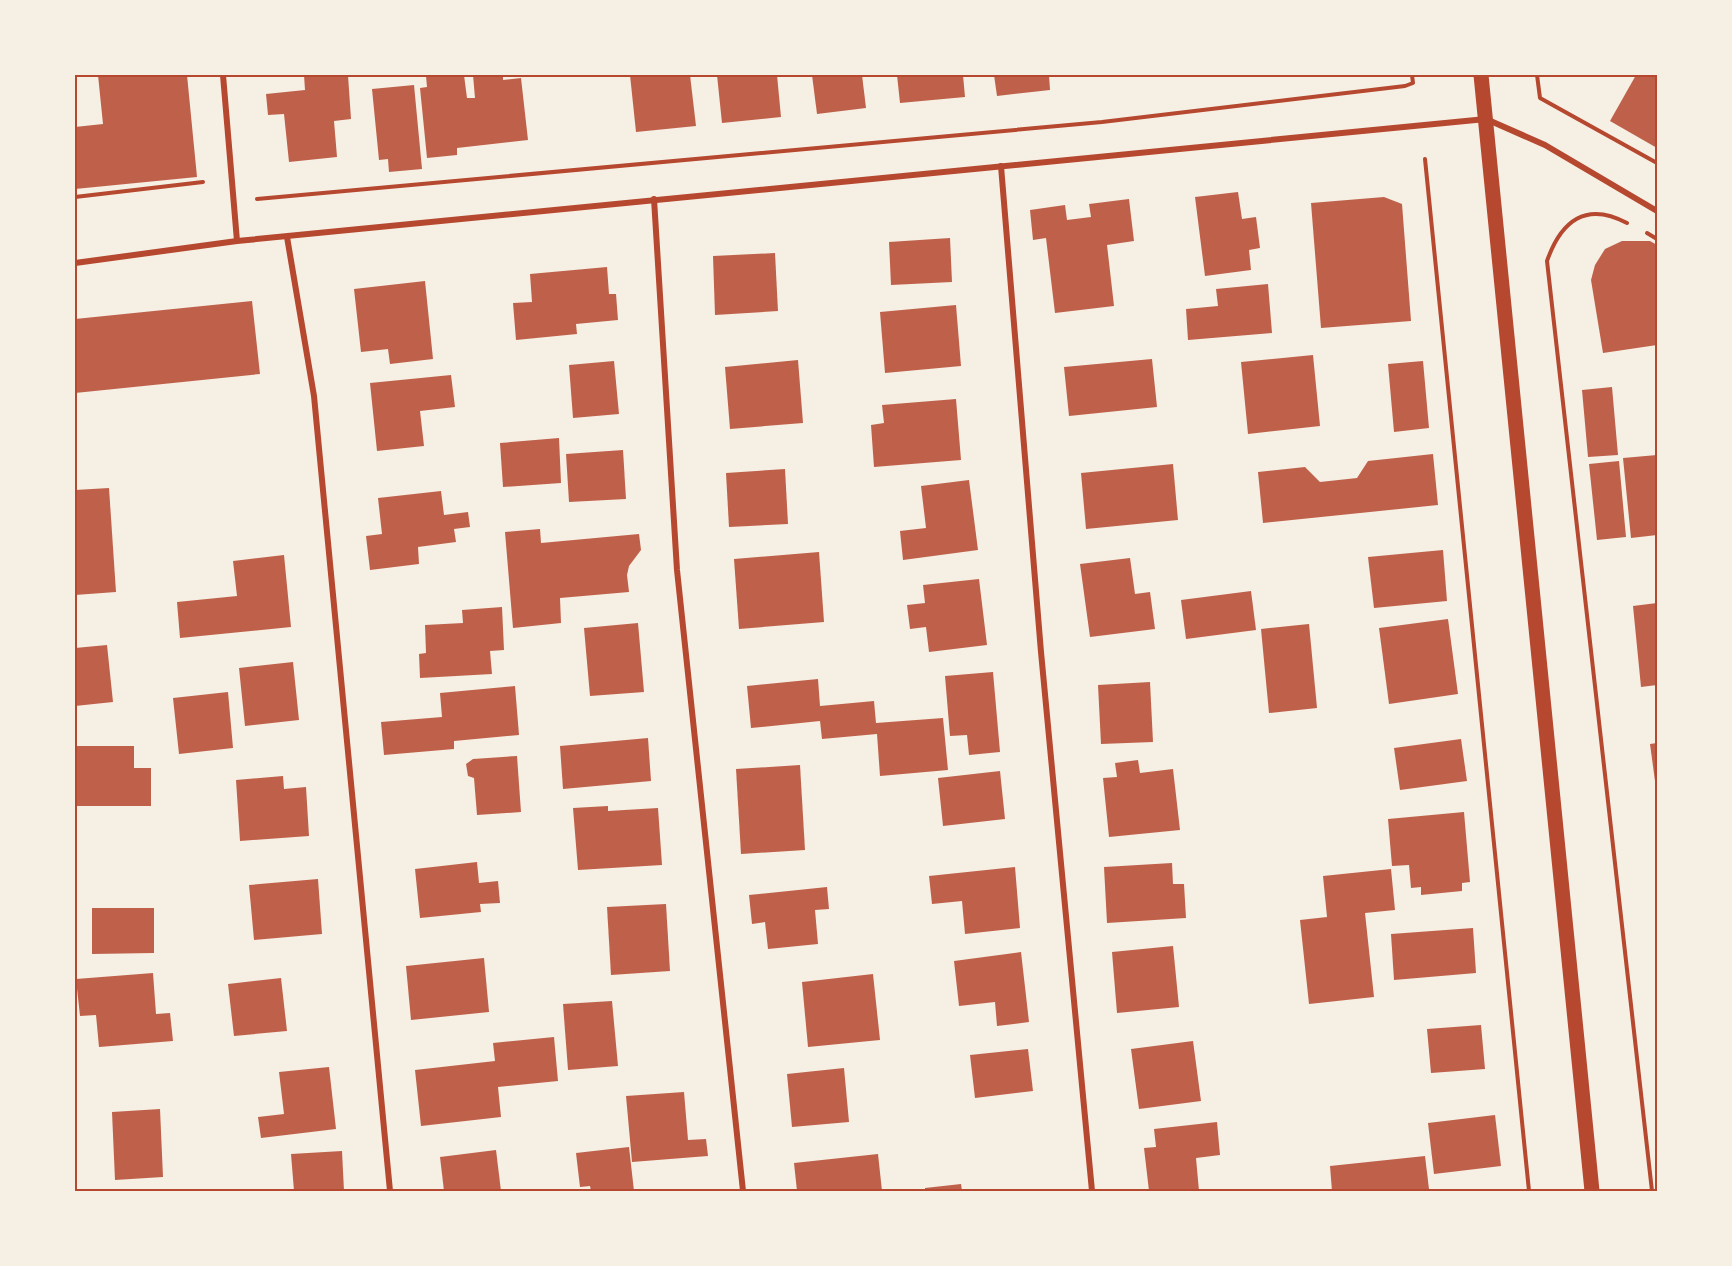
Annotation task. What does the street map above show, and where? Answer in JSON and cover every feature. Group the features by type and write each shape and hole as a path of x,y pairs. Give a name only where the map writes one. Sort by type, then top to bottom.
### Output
{"main road":[{"path":"1481,75 1592,1191"}],"street":[{"path":"223,75 237,242"},
{"path":"75,263 237,242 654,199 1486,119 1545,145 1657,211"},
{"path":"1001,166 1042,664 1092,1191"},
{"path":"654,199 677,570 743,1191"},
{"path":"287,237 314,396 390,1191"}],"path":[{"path":"254,197 258,199 1102,122 1406,86 1413,83 1412,75"},
{"path":"1537,75 1540,98 1657,163"},
{"path":"1425,159 1529,1191"},
{"path":"75,197 203,182"},
{"path":"1629,224 1610,214 1583,214 1567,226 1554,242 1547,261 1652,1191"},
{"path":"1638,229 1657,238"}],"building":[{"path":"98,75 187,75 197,177 75,189 75,127 103,124"},
{"path":"304,75 348,75 351,119 334,121 337,157 289,162 284,114 268,115 266,94 305,90"},
{"path":"464,75 467,98 475,98 473,75 503,75 503,80 521,78 528,140 457,148 457,155 427,158 420,88 427,87 426,76"},
{"path":"630,75 690,75 696,126 636,132"},
{"path":"717,75 777,75 781,117 722,123"},
{"path":"812,75 862,75 866,108 817,114"},
{"path":"897,75 963,75 965,97 900,103"},
{"path":"994,75 1049,75 1050,90 997,96"},
{"path":"1636,75 1657,75 1657,148 1610,121"},
{"path":"414,85 422,169 389,172 388,159 379,160 372,89"},
{"path":"1238,192 1242,219 1256,217 1260,248 1249,250 1251,270 1205,276 1195,197"},
{"path":"1384,197 1402,204 1411,321 1321,328 1311,203"},
{"path":"1129,199 1134,241 1107,245 1114,306 1055,313 1046,238 1033,240 1030,210 1065,205 1067,220 1091,217 1089,204"},
{"path":"950,238 952,282 891,285 889,242"},
{"path":"1622,241 1650,241 1657,245 1657,345 1603,353 1591,280 1595,265 1605,249"},
{"path":"775,253 778,311 715,315 713,256"},
{"path":"607,267 609,294 616,294 618,320 576,324 577,334 516,340 513,303 532,302 530,274"},
{"path":"425,281 433,359 390,364 388,349 361,352 354,289"},
{"path":"1268,284 1272,333 1188,340 1186,309 1218,306 1216,289"},
{"path":"252,301 260,374 75,393 75,319"},
{"path":"956,305 961,366 885,373 880,312"},
{"path":"1313,355 1320,426 1248,434 1241,362"},
{"path":"1152,359 1157,407 1069,416 1064,367"},
{"path":"798,360 803,423 730,429 725,367"},
{"path":"614,361 619,414 573,418 569,365"},
{"path":"1423,361 1429,428 1394,432 1388,364"},
{"path":"451,375 455,407 420,411 424,446 377,451 370,383"},
{"path":"1612,387 1618,455 1588,457 1582,390"},
{"path":"956,399 961,460 874,467 871,425 884,423 882,405"},
{"path":"559,438 561,483 503,487 500,443"},
{"path":"623,450 626,499 569,502 566,454"},
{"path":"1433,454 1438,505 1263,523 1258,472 1305,467 1320,482 1357,478 1368,461"},
{"path":"1657,455 1657,535 1631,538 1623,458"},
{"path":"1619,461 1626,537 1597,540 1589,464"},
{"path":"1173,464 1178,520 1086,529 1081,473"},
{"path":"785,469 788,524 729,527 726,473"},
{"path":"969,480 978,550 903,560 900,531 926,528 921,486"},
{"path":"109,488 116,592 75,595 75,490"},
{"path":"441,491 444,515 468,512 470,527 454,529 456,542 418,547 419,564 370,570 366,536 382,534 378,498"},
{"path":"540,529 541,543 639,534 641,550 629,566 627,575 629,592 560,598 561,623 513,628 505,532"},
{"path":"1443,550 1447,601 1374,608 1368,557"},
{"path":"819,552 824,622 739,629 734,559"},
{"path":"284,555 291,627 180,638 177,602 237,596 233,561"},
{"path":"1130,558 1135,594 1150,592 1155,629 1090,637 1080,564"},
{"path":"979,579 987,645 929,652 926,627 910,629 907,605 925,603 923,585"},
{"path":"1251,591 1256,630 1186,639 1181,600"},
{"path":"1657,603 1657,685 1641,687 1633,606"},
{"path":"502,607 504,650 490,651 492,674 420,678 419,654 426,653 425,625 463,623 462,610"},
{"path":"1448,619 1458,694 1389,704 1379,628"},
{"path":"638,623 644,692 590,696 584,628"},
{"path":"1309,624 1317,708 1269,713 1261,629"},
{"path":"107,645 113,702 75,706 75,648"},
{"path":"293,662 299,720 245,726 239,668"},
{"path":"993,672 1000,752 969,755 967,735 950,736 945,676"},
{"path":"818,679 820,706 874,701 876,723 943,718 948,770 880,776 877,734 822,739 820,721 751,728 747,686"},
{"path":"1150,682 1153,742 1101,744 1098,685"},
{"path":"515,686 519,735 454,741 454,749 384,755 381,722 442,717 440,693"},
{"path":"228,692 233,748 179,754 173,698"},
{"path":"648,738 651,781 563,789 560,746"},
{"path":"1461,739 1467,781 1400,790 1394,748"},
{"path":"1657,743 1657,781 1655,781 1650,744"},
{"path":"75,746 134,746 134,768 151,768 151,806 75,806"},
{"path":"517,756 521,812 477,815 474,778 468,776 466,764 473,759"},
{"path":"1138,760 1140,773 1173,769 1180,830 1109,837 1103,778 1117,777 1115,763"},
{"path":"800,765 805,850 741,854 736,769"},
{"path":"1000,771 1005,819 943,826 938,778"},
{"path":"283,776 284,789 306,787 309,836 240,841 236,780"},
{"path":"608,806 608,811 658,808 662,865 578,870 573,808"},
{"path":"1464,812 1470,882 1462,883 1462,891 1421,895 1421,887 1411,888 1409,865 1392,866 1388,819"},
{"path":"477,862 479,883 498,881 500,903 480,904 481,912 420,918 415,869"},
{"path":"1172,863 1173,884 1184,884 1186,918 1107,923 1104,867"},
{"path":"1015,867 1020,928 965,934 962,901 932,904 929,876"},
{"path":"1391,869 1395,910 1365,913 1374,997 1309,1004 1300,920 1327,917 1323,876"},
{"path":"318,879 322,934 254,940 249,885"},
{"path":"827,887 829,909 815,910 818,944 768,949 765,922 752,924 749,895"},
{"path":"666,904 670,971 611,975 607,907"},
{"path":"92,908 154,908 154,953 92,954"},
{"path":"1473,928 1476,973 1394,980 1391,934"},
{"path":"1173,946 1179,1007 1117,1013 1112,952"},
{"path":"1021,952 1029,1022 997,1026 995,1002 959,1006 954,961"},
{"path":"484,958 489,1012 411,1020 406,966"},
{"path":"153,973 156,1014 170,1013 173,1041 99,1047 96,1015 80,1016 76,979"},
{"path":"873,974 880,1040 808,1047 802,982"},
{"path":"281,978 287,1031 234,1036 228,984"},
{"path":"612,1001 618,1066 568,1070 563,1004"},
{"path":"1481,1025 1485,1069 1431,1073 1427,1029"},
{"path":"554,1037 558,1081 498,1087 501,1117 421,1126 415,1070 495,1061 493,1043"},
{"path":"1193,1041 1201,1101 1139,1109 1131,1049"},
{"path":"1028,1049 1033,1091 975,1098 970,1055"},
{"path":"329,1067 336,1129 261,1138 258,1117 284,1114 279,1072"},
{"path":"844,1068 849,1122 792,1127 787,1074"},
{"path":"684,1092 688,1140 706,1139 708,1156 632,1162 626,1096"},
{"path":"160,1109 163,1177 115,1180 112,1112"},
{"path":"1495,1115 1501,1166 1434,1174 1428,1123"},
{"path":"1217,1122 1220,1155 1196,1158 1199,1191 1149,1191 1144,1148 1156,1147 1154,1129"},
{"path":"629,1147 634,1191 591,1191 590,1186 580,1187 576,1153"},
{"path":"496,1150 501,1191 444,1191 440,1157"},
{"path":"342,1151 344,1191 294,1191 291,1154"},
{"path":"878,1154 882,1191 797,1191 794,1163"},
{"path":"1425,1156 1429,1189 1332,1191 1330,1166"},
{"path":"961,1184 962,1191 925,1191 925,1188"}]}
